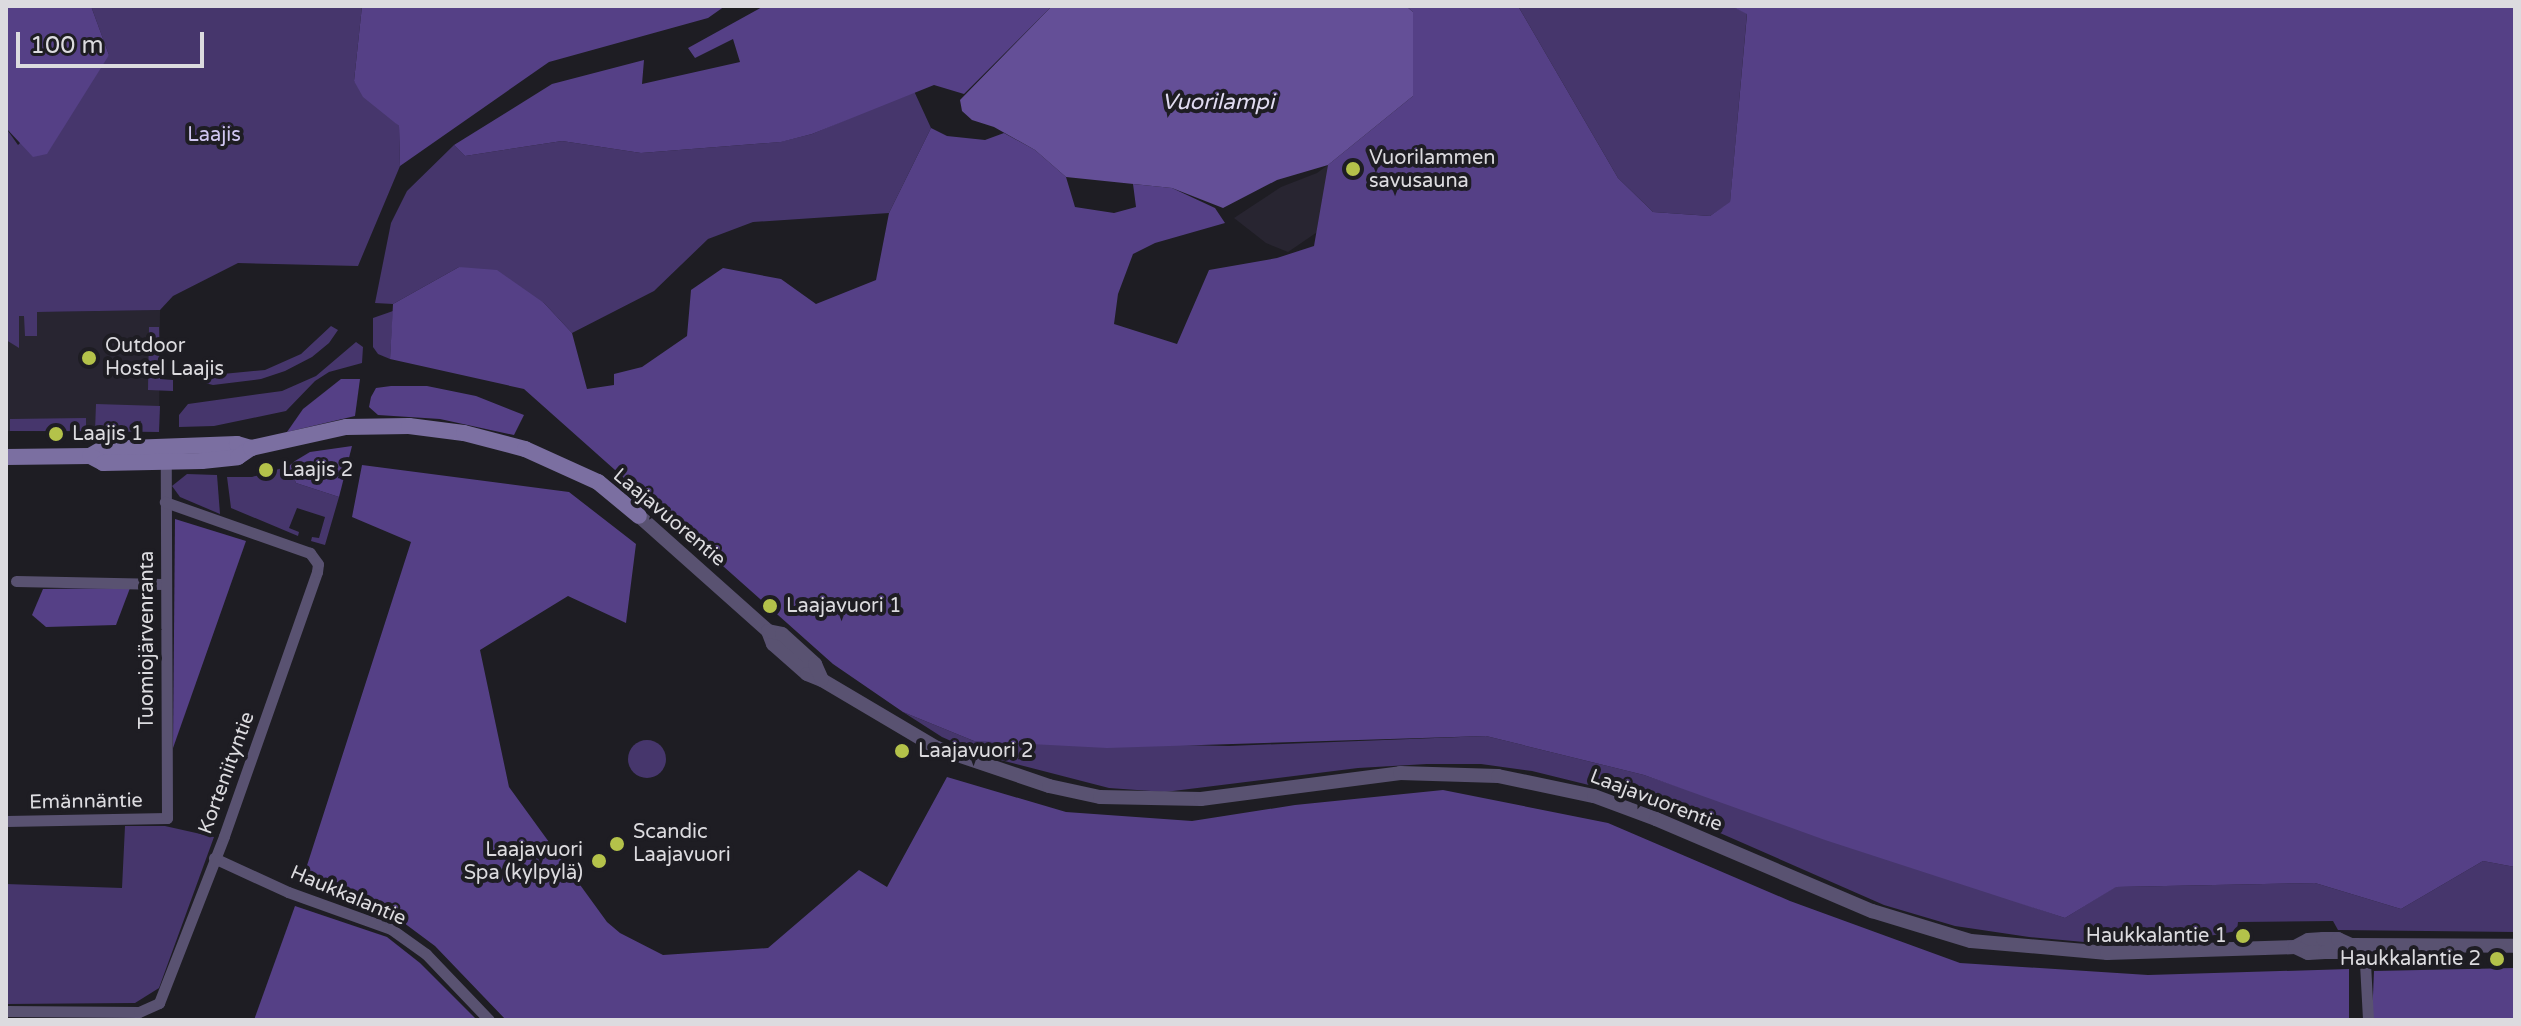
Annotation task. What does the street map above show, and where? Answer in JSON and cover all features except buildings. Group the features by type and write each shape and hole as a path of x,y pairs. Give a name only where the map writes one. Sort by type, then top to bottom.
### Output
{"main road":[{"name":"Laajavuorentie","path":"6,457 90,456 103,463 238,457 251,448 346,427 409,426 464,433 525,449 598,482 639,516"},
{"name":"Laajavuorentie","path":"90,456 102,449 237,444 251,448"}],"street":[{"name":"Tuomiojärvenranta","path":"166,462 163,584 167,818"},
{"name":"Korteniityntie","path":"6,1011 150,1010 165,995 318,564 310,553 165,502"},
{"name":"Laajavuorentie","path":"639,516 768,631 782,634 815,664 822,680 937,748 1037,783 1100,797 1235,797 1422,772 1498,776 1594,796 1656,819 1872,911 1971,941 2107,953 2295,947 2308,940 2323,939 2338,939 2358,945 2515,946"},
{"path":"16,581 163,584"},
{"name":"Emännäntie","path":"6,821 167,818"},
{"name":"Haukkalantie","path":"214,858 288,892 391,929 426,954 489,1020"},
{"path":"2358,945 2368,1020"}],"shaded area":[{"path":"6,6 91,6 109,55 47,154 33,157 6,128"},
{"path":"362,6 725,6 708,18 549,62 400,166 399,126 363,97 354,81"},
{"path":"764,6 1052,6 964,94 934,85 812,134 781,142 641,153 562,141 465,156 454,145 552,84 644,60 642,84 740,62 733,39 695,58 688,48"},
{"path":"1406,6 1518,6 1618,178 1653,212 1710,216 1730,202 1747,14 1731,6 2515,6 2515,867 2483,861 2401,909 2315,883 2116,887 2065,918 1825,840 1644,775 1486,736 1107,748 974,741 903,712 833,664 524,389 390,359 393,304 459,267 497,270 544,303 572,333 587,389 614,385 614,374 642,367 687,336 691,290 723,268 781,279 816,304 876,280 889,213 931,128 947,136 985,140 1004,133 1035,150 1066,177 1075,207 1114,213 1136,207 1133,184 1172,188 1215,208 1225,223 1155,243 1133,254 1118,294 1114,324 1177,344 1209,270 1277,258 1314,246 1328,165 1413,96 1413,12"},
{"path":"1358,143 1329,224 1288,252 1266,243 1234,218 1281,187 1317,173"},
{"path":"160,310 159,432 6,431 6,340 18,347 19,316 36,312"},
{"path":"341,379 360,379 355,416 287,432 303,409"},
{"path":"427,386 476,396 524,415 514,435 440,419 378,415 369,407 371,397 376,388"},
{"path":"352,446 339,497 296,483 289,466 295,461 310,452"},
{"path":"362,465 569,492 636,544 626,623 568,596 480,650 509,787 607,922 620,933 663,955 768,948 859,870 887,887 947,777 1066,812 1192,821 1295,805 1443,790 1608,823 1790,901 1960,963 2148,975 2349,969 2349,1020 506,1020 435,946 396,917 302,881 411,542 352,517"},
{"path":"175,519 246,541 173,748"},
{"path":"130,588 116,625 46,627 32,615 43,589"},
{"path":"295,906 387,937 420,963 477,1020 254,1020"},
{"path":"2515,968 2515,1020 2372,1020 2374,971"}],"green space":[{"name":"Laajis","path":"91,6 362,6 354,81 399,126 400,166 358,266 238,263 173,296 160,310 37,312 37,336 25,336 24,316 19,316 19,348 6,340 6,128 18,145 109,55"},
{"path":"1518,6 1731,6 1747,13 1730,203 1710,216 1653,212 1618,178"},
{"path":"914,91 931,128 889,213 753,222 708,239 654,291 572,333 544,303 459,267 393,304 375,303 391,223 407,191 454,145 465,156 562,141 641,153 780,142 812,134"},
{"path":"393,311 390,359 378,354 373,347 373,318"},
{"path":"331,326 338,330 329,343 312,357 285,371 261,379 213,385 201,382 202,376 265,370 301,354"},
{"path":"149,327 159,327 160,379 173,380 173,391 148,390"},
{"path":"356,342 363,347 362,363 329,372 315,381 286,411 214,426 179,427 179,415 188,404 282,391 316,376"},
{"path":"96,404 160,406 159,432 95,431"},
{"path":"86,418 86,431 10,431 10,419"},
{"path":"289,466 296,483 339,497 325,545 311,541 312,537 319,538 325,517 297,508 289,528 299,532 298,536 231,508 227,477 252,477"},
{"path":"187,474 217,475 220,514 180,497 172,486"},
{"path":"903,712 974,741 1229,746 1486,736 1644,775 2065,918 2115,887 2315,883 2401,909 2483,861 2515,867 2515,932 2338,930 2333,921 2238,922 2237,931 2203,937 2106,944 2029,937 1955,926 1884,905 1688,819 1605,789 1532,771 1481,764 1427,764 1358,768 1165,792 1109,788 985,756 942,737"},
{"path":"647,740 661,745 666,759 661,773 647,778 633,773 628,759 633,745"},
{"path":"125,826 165,826 214,837 159,988 135,1003 6,1004 6,884 122,888"}],"water":[{"name":"Vuorilampi","path":"1052,6 1406,6 1413,12 1413,96 1328,165 1277,180 1223,208 1172,188 1066,177 1035,150 994,127 972,120 962,111 960,100"}],"place":[{"name":"Vuorilammen savusauna","path":"1353,169"},
{"name":"Outdoor Hostel Laajis","path":"89,358"},
{"name":"Laajis 1","path":"56,434"},
{"name":"Laajis 2","path":"266,470"},
{"name":"Laajavuori 1","path":"770,606"},
{"name":"Laajavuori 2","path":"902,751"},
{"name":"Scandic Laajavuori","path":"617,844"},
{"name":"Laajavuori Spa (kylpylä)","path":"599,861"},
{"name":"Haukkalantie 1","path":"2243,936"},
{"name":"Haukkalantie 2","path":"2497,959"}]}
